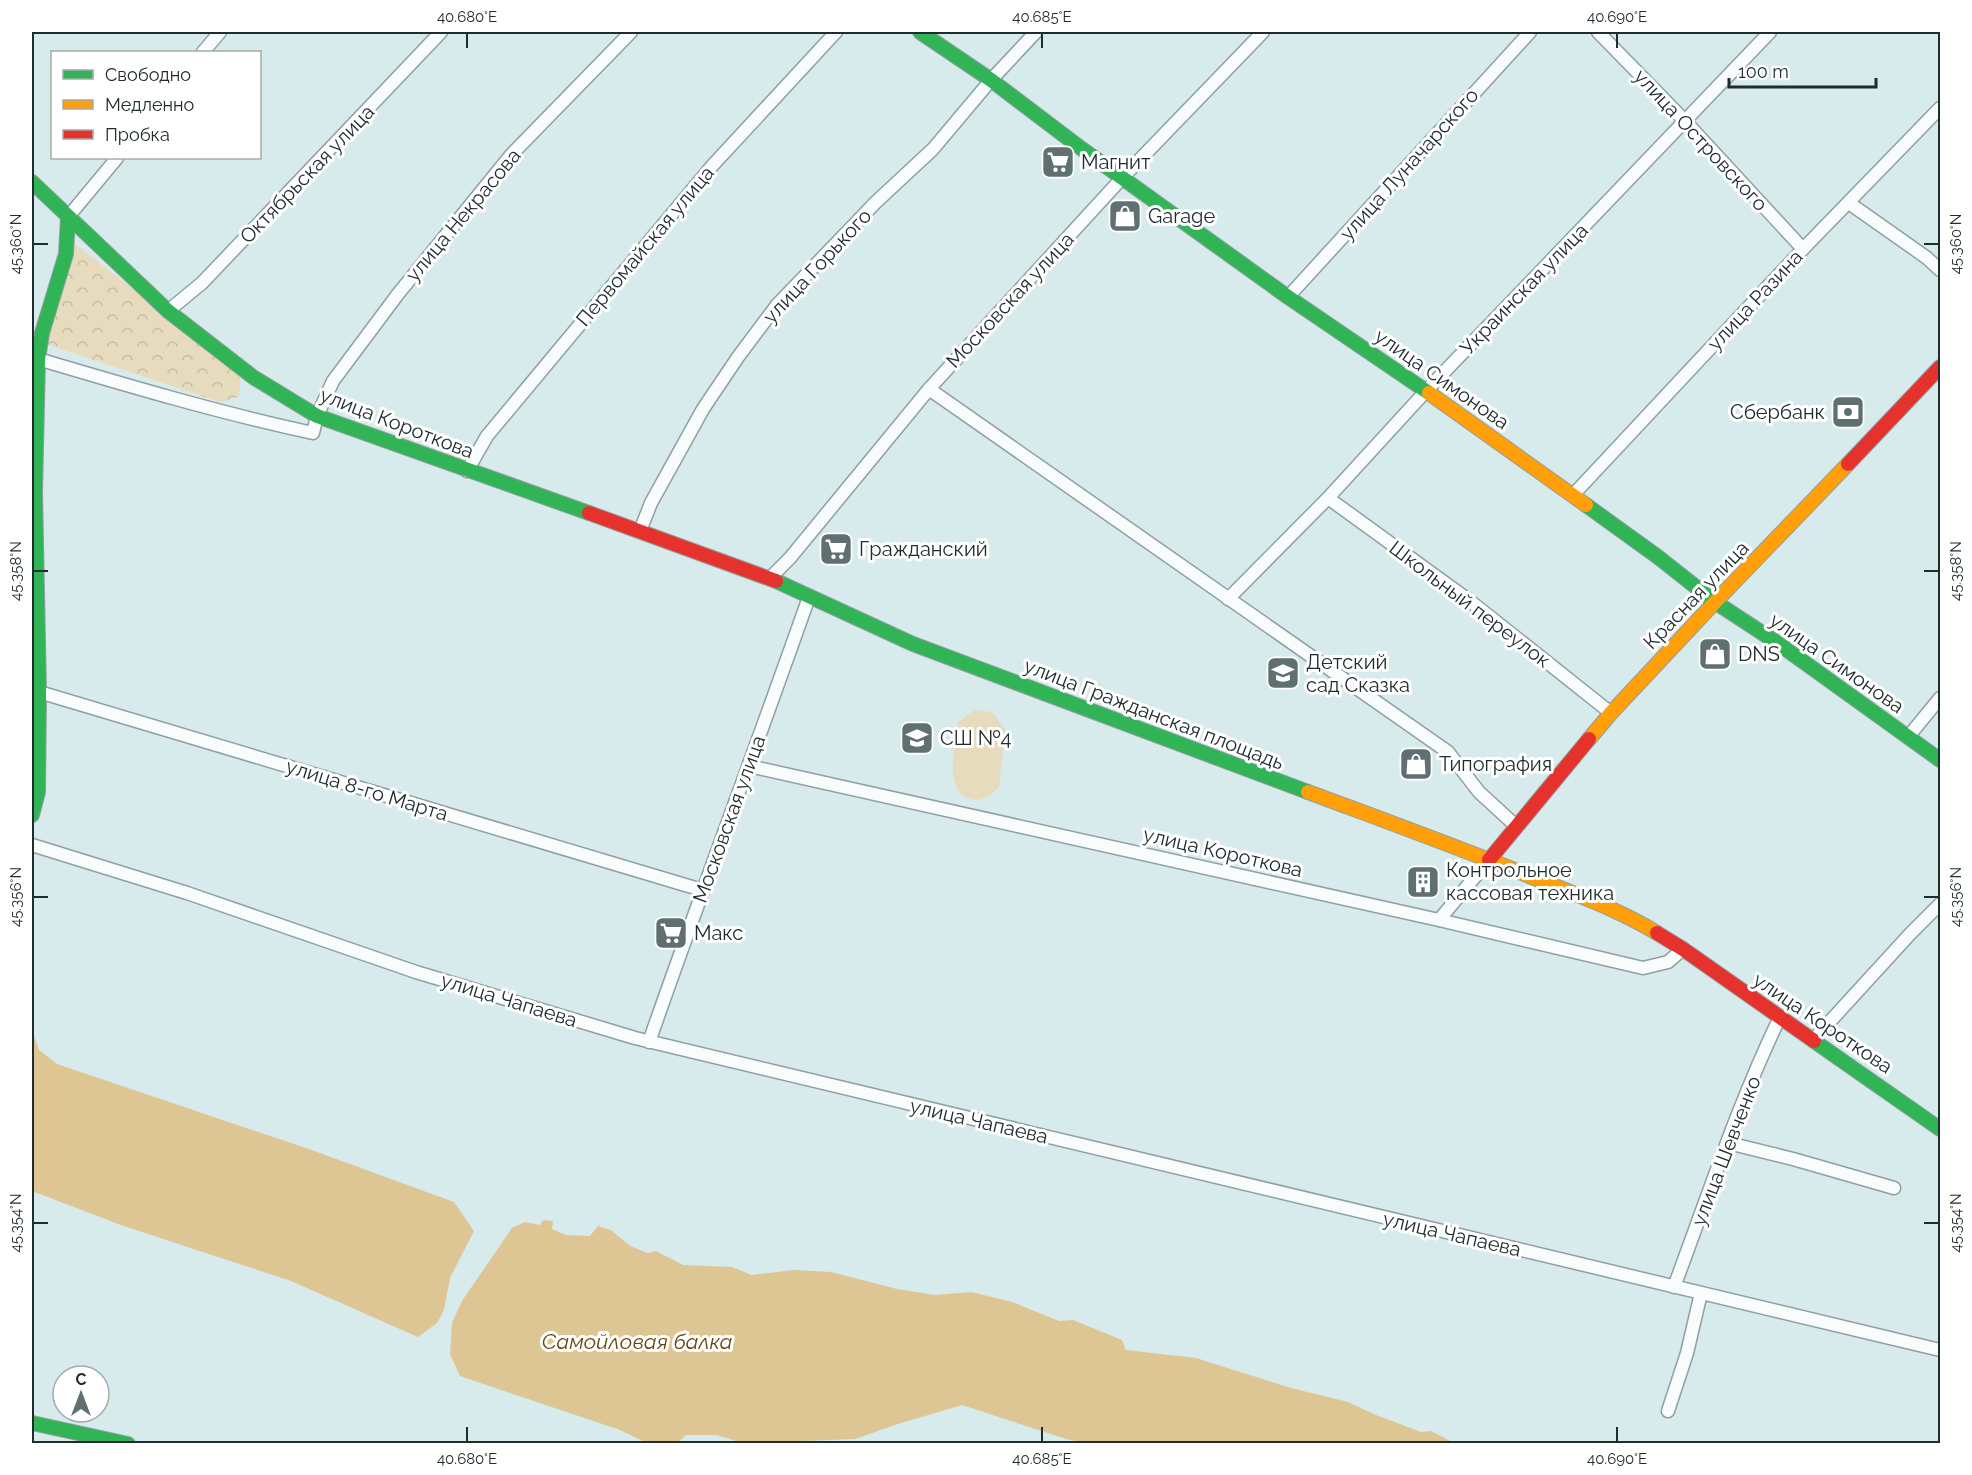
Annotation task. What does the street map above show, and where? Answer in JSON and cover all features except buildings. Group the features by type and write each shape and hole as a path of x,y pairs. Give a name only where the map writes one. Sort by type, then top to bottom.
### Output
{"street":[{"path":"204,51 220,32"},
{"name":"Октябрьская улица","path":"168,311 202,283 441,32"},
{"name":"улица Некрасова","path":"317,416 333,381 363,339 473,200 511,156 631,32"},
{"name":"Первомайская улица","path":"467,471 488,436 704,175 836,32"},
{"name":"улица Симонова","path":"920,32 991,80 1287,297 1426,391 1573,495 1715,602 1776,642 1941,760"},
{"name":"улица Горького","path":"640,531 651,503 703,409 777,305 867,211 933,149 991,80 1036,32"},
{"name":"Московская улица","path":"770,578 797,550 929,389 1122,178 1263,32"},
{"name":"улица Луначарского","path":"1287,297 1530,32"},
{"name":"улица Островского","path":"1598,32 1685,121 1803,249"},
{"name":"Украинская улица","path":"1228,599 1328,498 1426,391 1770,32"},
{"name":"улица Разина","path":"1573,495 1803,249 1941,108"},
{"path":"32,815 38,792 33,492 37,332 66,254 68,218 116,159"},
{"name":"улица Короткова","path":"32,182 168,311 253,377 317,416 770,578 809,597"},
{"path":"1849,203 1941,270"},
{"path":"38,359 172,399 251,420 313,433 317,416"},
{"name":"Красная улица","path":"1489,860 1611,713 1941,367"},
{"path":"929,389 1448,752 1479,792 1516,826"},
{"name":"Школьный переулок","path":"1328,498 1470,602 1611,713"},
{"name":"Московская улица","path":"649,1042 809,597"},
{"name":"улица Гражданская площадь","path":"809,597 913,644 1489,860"},
{"name":"улица 8-го Марта","path":"35,692 702,890"},
{"path":"1908,737 1941,698"},
{"name":"улица Короткова","path":"749,766 1439,920 1643,968 1668,962 1683,949"},
{"name":"улица Чапаева","path":"32,845 187,893 416,972 649,1042 1941,1350"},
{"path":"1439,920 1489,860"},
{"name":"улица Короткова","path":"1489,860 1639,922 1683,949 1941,1129"},
{"path":"1814,1039 1941,904"},
{"name":"улица Шевченко","path":"1674,1287 1728,1143 1780,1017"},
{"path":"1728,1143 1894,1188"},
{"path":"1668,1411 1687,1353 1701,1293"},
{"path":"32,1423 128,1443"}],"green space":[{"path":"70,240 241,373 239,397 220,402 46,344"},
{"path":"975,710 992,712 1005,729 999,787 978,800 970,799 961,793 953,776 958,722"}],"water":[{"path":"32,1030 39,1050 57,1064 306,1148 454,1202 474,1231 450,1278 444,1310 437,1323 418,1337 291,1281 121,1225 32,1191"},
{"name":"Самойловая балка","path":"543,1220 553,1221 552,1229 566,1235 590,1236 598,1226 611,1230 630,1246 647,1253 656,1251 683,1265 732,1267 752,1275 794,1270 831,1272 897,1289 935,1295 971,1292 1012,1302 1059,1321 1073,1320 1122,1340 1126,1350 1196,1358 1291,1388 1348,1402 1421,1432 1431,1431 1454,1443 1085,1443 962,1405 855,1439 803,1441 795,1444 745,1444 717,1435 686,1435 677,1443 647,1443 620,1430 460,1376 450,1354 452,1323 462,1301 512,1228 525,1222 540,1225"}],"traffic: fast":[{"path":"920,32 991,80 1082,149 1288,297 1429,393"},
{"path":"32,182 168,311 253,377 317,416 589,513"},
{"path":"32,815 38,792 39,692 35,492 38,359 42,333 66,254 68,217"},
{"path":"1586,505 1715,602 1776,642 1940,760"},
{"path":"776,581 913,644 1308,792"},
{"path":"1814,1041 1940,1129"},
{"path":"32,1423 128,1444"}],"traffic: slow":[{"path":"1429,393 1586,505"},
{"path":"1589,739 1715,602 1848,464"},
{"path":"1308,792 1580,896 1657,933"}],"traffic: jam":[{"path":"1848,464 1940,367"},
{"path":"589,513 776,581"},
{"path":"1489,860 1589,739"},
{"path":"1657,933 1814,1041"}],"place":[{"name":"Магнит","path":"1058,162"},
{"name":"Garage","path":"1125,216"},
{"name":"Сбербанк","path":"1848,412"},
{"name":"Гражданский","path":"836,549"},
{"name":"DNS","path":"1715,654"},
{"name":"Детский сад Сказка","path":"1283,673"},
{"name":"СШ №4","path":"917,738"},
{"name":"Типография","path":"1416,764"},
{"name":"Контрольное кассовая техника","path":"1423,882"},
{"name":"Макс","path":"671,933"}]}
